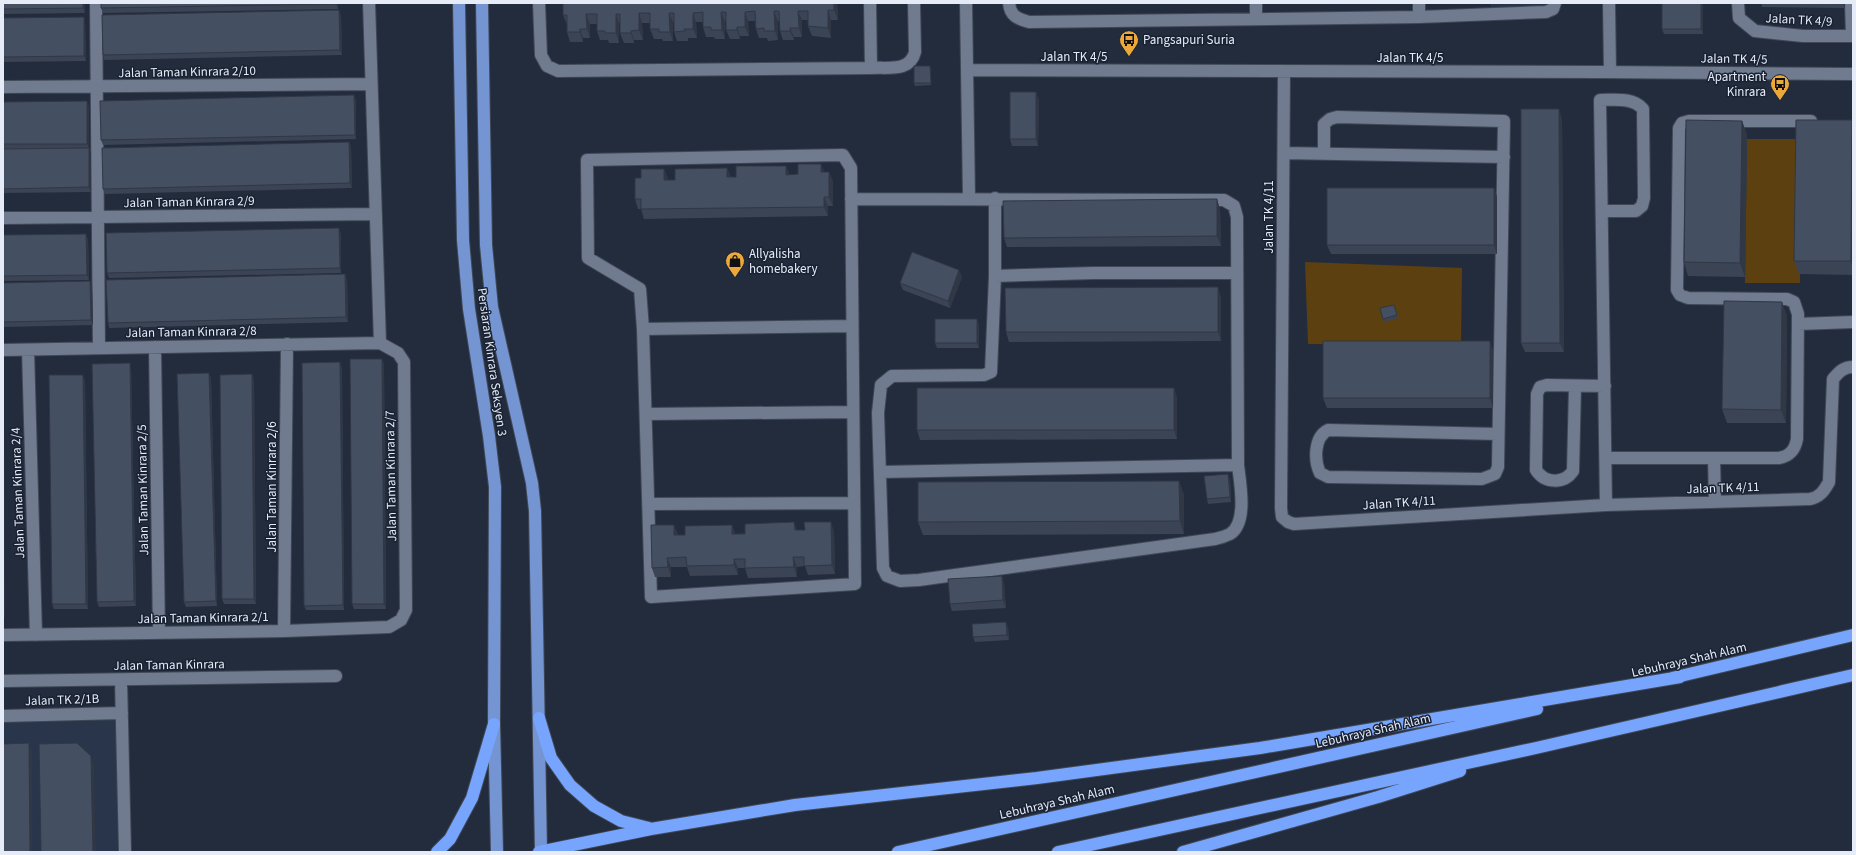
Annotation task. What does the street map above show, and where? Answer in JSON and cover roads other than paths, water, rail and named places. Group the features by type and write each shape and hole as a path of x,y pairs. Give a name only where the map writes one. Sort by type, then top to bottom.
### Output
{"highway":[{"name":"Lebuhraya Shah Alam","path":"898,852 1680,677 1853,635"},
{"path":"1058,852 1536,748 1853,675"},
{"path":"540,852 651,829 795,805 1036,778 1260,748 1680,677"},
{"path":"539,718 551,758 570,785 594,806 621,821 651,829"},
{"path":"437,852 450,838 472,798 494,724"},
{"path":"1183,852 1378,797 1536,748"}],"main road":[{"name":"Persiaran Kinrara Seksyen 3","path":"459,3 463,240 469,309 489,436 495,487 494,724 497,852"},
{"name":"Persiaran Kinrara Seksyen 3","path":"482,3 486,245 490,292 492,307 532,483 535,511 540,852"}],"street":[{"path":"96,3 99,348"},
{"path":"369,3 380,343"},
{"path":"539,3 541,55 547,66 558,71 901,67 908,65 913,60 915,52 914,3"},
{"path":"870,3 871,68"},
{"path":"966,3 969,198"},
{"path":"1009,3 1010,9 1016,18 1029,22 1419,17 1486,9 1546,12 1553,9 1555,3"},
{"path":"1256,3 1256,19"},
{"path":"1419,3 1419,17"},
{"path":"1609,3 1610,72"},
{"name":"Jalan TK 4/9","path":"1738,3 1739,18 1755,31 1803,36 1852,36"},
{"path":"1851,3 1852,36"},
{"name":"Jalan TK 4/5","path":"968,70 1853,74"},
{"name":"Jalan TK 4/11","path":"1284,72 1282,517 1288,522 1294,524 1606,505 1810,499 1818,497 1825,490 1828,482 1833,379 1840,371 1848,367 1853,367"},
{"name":"Jalan Taman Kinrara 2/10","path":"3,88 371,84"},
{"path":"1602,211 1636,211 1642,206 1644,198 1643,109 1638,103 1629,101 1600,100 1606,505"},
{"path":"1324,153 1324,124 1330,119 1337,117 1504,121 1498,467 1495,474 1482,479 1328,477 1320,473 1316,465 1318,439 1322,433 1328,430 1498,434"},
{"path":"1606,458 1779,458 1788,456 1796,446 1798,324 1797,307 1794,302 1787,300 1688,298 1680,295 1677,290 1679,128 1682,123 1689,121 1822,121"},
{"path":"1284,153 1504,157"},
{"path":"843,155 851,168 851,199 855,584 651,597 643,329 640,289 588,258 587,160 843,155"},
{"path":"851,199 995,198 1224,200 1234,206 1236,217 1237,273 1238,465 1242,514 1238,525 1231,533 1215,539 927,579 900,581 887,576 883,568 878,414 881,385 892,376 984,375 991,372 995,276 995,198"},
{"name":"Jalan Taman Kinrara 2/9","path":"3,218 376,214"},
{"path":"995,276 1093,273 1237,273"},
{"path":"1798,324 1853,322"},
{"path":"643,329 852,326"},
{"name":"Jalan Taman Kinrara 2/8","path":"3,350 380,343"},
{"name":"Jalan Taman Kinrara 2/7","path":"380,343 398,353 404,362 406,610 401,620"},
{"name":"Jalan Taman Kinrara 2/6","path":"284,631 287,344"},
{"name":"Jalan Taman Kinrara 2/5","path":"155,347 159,633"},
{"name":"Jalan Taman Kinrara 2/4","path":"28,350 36,635"},
{"path":"1575,386 1573,471 1569,477 1563,480 1547,480 1541,477 1536,470 1537,394 1540,387 1547,385 1605,386"},
{"path":"646,414 853,412"},
{"path":"1714,458 1715,502"},
{"path":"881,472 1238,465"},
{"path":"648,504 854,503"},
{"name":"Jalan Taman Kinrara 2/1","path":"3,635 284,631 389,627 401,620"},
{"name":"Jalan Taman Kinrara","path":"3,681 336,676"},
{"path":"121,680 125,852"},
{"name":"Jalan TK 2/1B","path":"3,716 122,712"}],"place":[{"name":"Pangsapuri Suria","path":"1129,57"},
{"name":"Apartment Kinrara","path":"1780,101"},
{"name":"Allyalisha homebakery","path":"735,278"}]}
